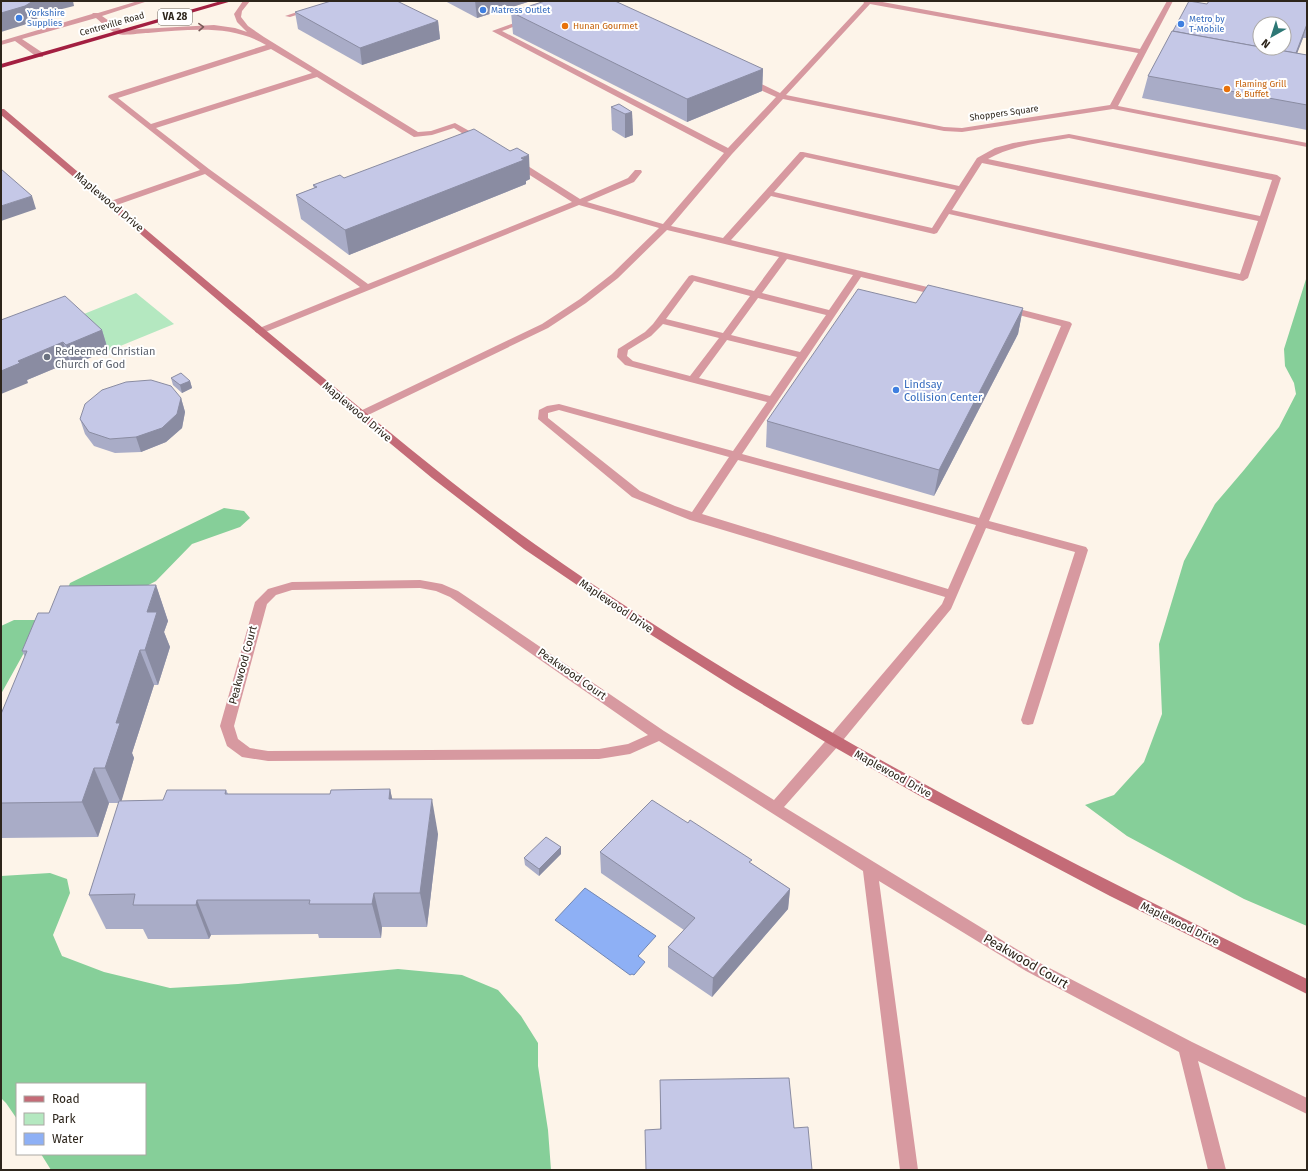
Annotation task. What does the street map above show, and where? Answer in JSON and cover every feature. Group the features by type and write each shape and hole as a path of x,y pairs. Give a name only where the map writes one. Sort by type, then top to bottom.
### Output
{"highway":[{"name":"Centreville Road","path":"1,66 229,1"}],"street":[{"path":"1,43 95,14 145,1"},
{"path":"247,1 237,13 237,17 261,39 417,135 432,133 454,125 487,145"},
{"path":"288,16 338,1"},
{"path":"360,415 545,326 583,302 615,276 665,227 728,152 867,1 1143,52"},
{"path":"1113,107 1170,1"},
{"path":"95,14 120,32 214,27 235,30 261,39"},
{"path":"538,16 496,30 728,152"},
{"path":"17,39 40,55"},
{"path":"272,46 112,97 206,171 367,288"},
{"path":"150,127 317,74"},
{"name":"Shoppers Square","path":"741,78 780,96 953,130 1113,107 1307,145"},
{"name":"Maplewood Drive","path":"1,111 260,331 422,466 555,565 715,671 834,741 915,786 1162,916 1307,986"},
{"path":"768,193 934,231 980,160 998,150 1013,145 1069,136 1277,178 1243,278 947,211"},
{"path":"726,241 803,154 961,189"},
{"path":"507,157 580,202 617,214 665,227 952,296"},
{"path":"980,160 1263,219"},
{"path":"111,204 206,171"},
{"path":"260,331 580,202 631,180 638,172"},
{"path":"693,379 785,256"},
{"path":"694,517 860,274"},
{"path":"773,400 629,362 622,357 623,349 648,334 692,278 832,314"},
{"path":"775,808 834,741 947,606 952,595 1067,324 998,307"},
{"path":"660,320 804,356"},
{"path":"952,595 694,517 650,502 636,494 543,419 544,412 551,408 559,407 1082,550 1028,720"},
{"name":"Peakwood Court","path":"659,735 642,745 622,752 600,754 268,756 247,752 232,742 227,726 242,664 261,602 272,592 292,586 420,584 438,587 454,594 659,735 870,868 1031,966 1186,1047 1307,1106"},
{"path":"870,868 909,1170"},
{"path":"1186,1047 1217,1170"}],"green space":[{"path":"1307,276 1307,926 1244,899 1127,836 1085,805 1114,795 1144,762 1162,714 1159,644 1184,561 1215,504 1279,427 1296,394 1294,383 1285,366 1284,349"},
{"path":"136,293 174,324 108,351 74,318"},
{"path":"224,508 244,511 250,518 240,527 192,544 156,581 25,651 1,694 1,626 14,620 39,620 60,608 70,583"},
{"path":"50,873 67,879 70,893 53,935 62,956 104,972 170,988 238,984 398,969 462,975 498,990 521,1016 538,1043 538,1066 548,1130 551,1170 51,1170 42,1155 146,1155 146,1083 16,1083 16,1118 1,1098 1,876"}],"water":[{"path":"585,888 656,936 638,956 645,962 634,975 630,975 555,920"}],"building":[{"path":"1,1 33,1 25,6 1,13"},
{"path":"331,1 397,1 438,21 360,48 295,12"},
{"path":"545,1 615,1 763,69 687,99 511,12"},
{"path":"1189,1 1207,4 1209,1 1307,1 1307,24 1296,53 1292,52 1292,16 1252,16 1252,46 1173,31"},
{"path":"1172,31 1252,46 1252,56 1292,56 1292,52 1307,55 1307,105 1148,76"},
{"path":"619,104 632,112 625,114 611,107"},
{"path":"474,129 510,151 517,148 529,155 521,158 524,160 345,230 296,195 317,187 313,185 340,175 344,178"},
{"path":"1,169 32,196 1,206"},
{"name":"Lindsay Collision Center","path":"928,285 1023,308 939,470 767,421 858,289 916,303"},
{"path":"65,296 102,330 66,345 63,342 18,361 20,363 1,371 1,320"},
{"path":"181,373 190,381 180,385 171,378"},
{"path":"151,380 171,386 181,398 177,414 162,428 136,437 110,439 89,432 80,419 85,404 102,390 126,382"},
{"path":"156,585 147,612 157,612 145,650 140,650 116,723 120,723 105,768 94,768 82,802 1,803 1,714 27,651 22,651 38,613 49,613 60,586"},
{"path":"390,789 389,799 432,799 420,893 374,893 372,904 309,904 310,900 197,900 196,905 133,905 135,894 89,895 119,801 163,800 167,790 226,790 225,794 330,794 331,790"},
{"path":"652,800 688,823 690,820 752,860 749,862 790,889 713,978 668,947 695,918 600,852"},
{"path":"546,837 561,847 539,869 524,858"},
{"path":"789,1078 794,1128 808,1127 812,1170 646,1170 645,1130 661,1129 660,1080"}],"place":[{"name":"Matress Outlet","path":"483,10"},
{"name":"Yorkshire Supplies","path":"19,18"},
{"name":"Metro by T-Mobile","path":"1181,24"},
{"name":"Hunan Gourmet","path":"565,26"},
{"name":"Flaming Grill & Buffet","path":"1227,89"},
{"name":"Redeemed Christian Church of God","path":"47,357"},
{"name":"Lindsay Collision Center","path":"896,390"}]}
